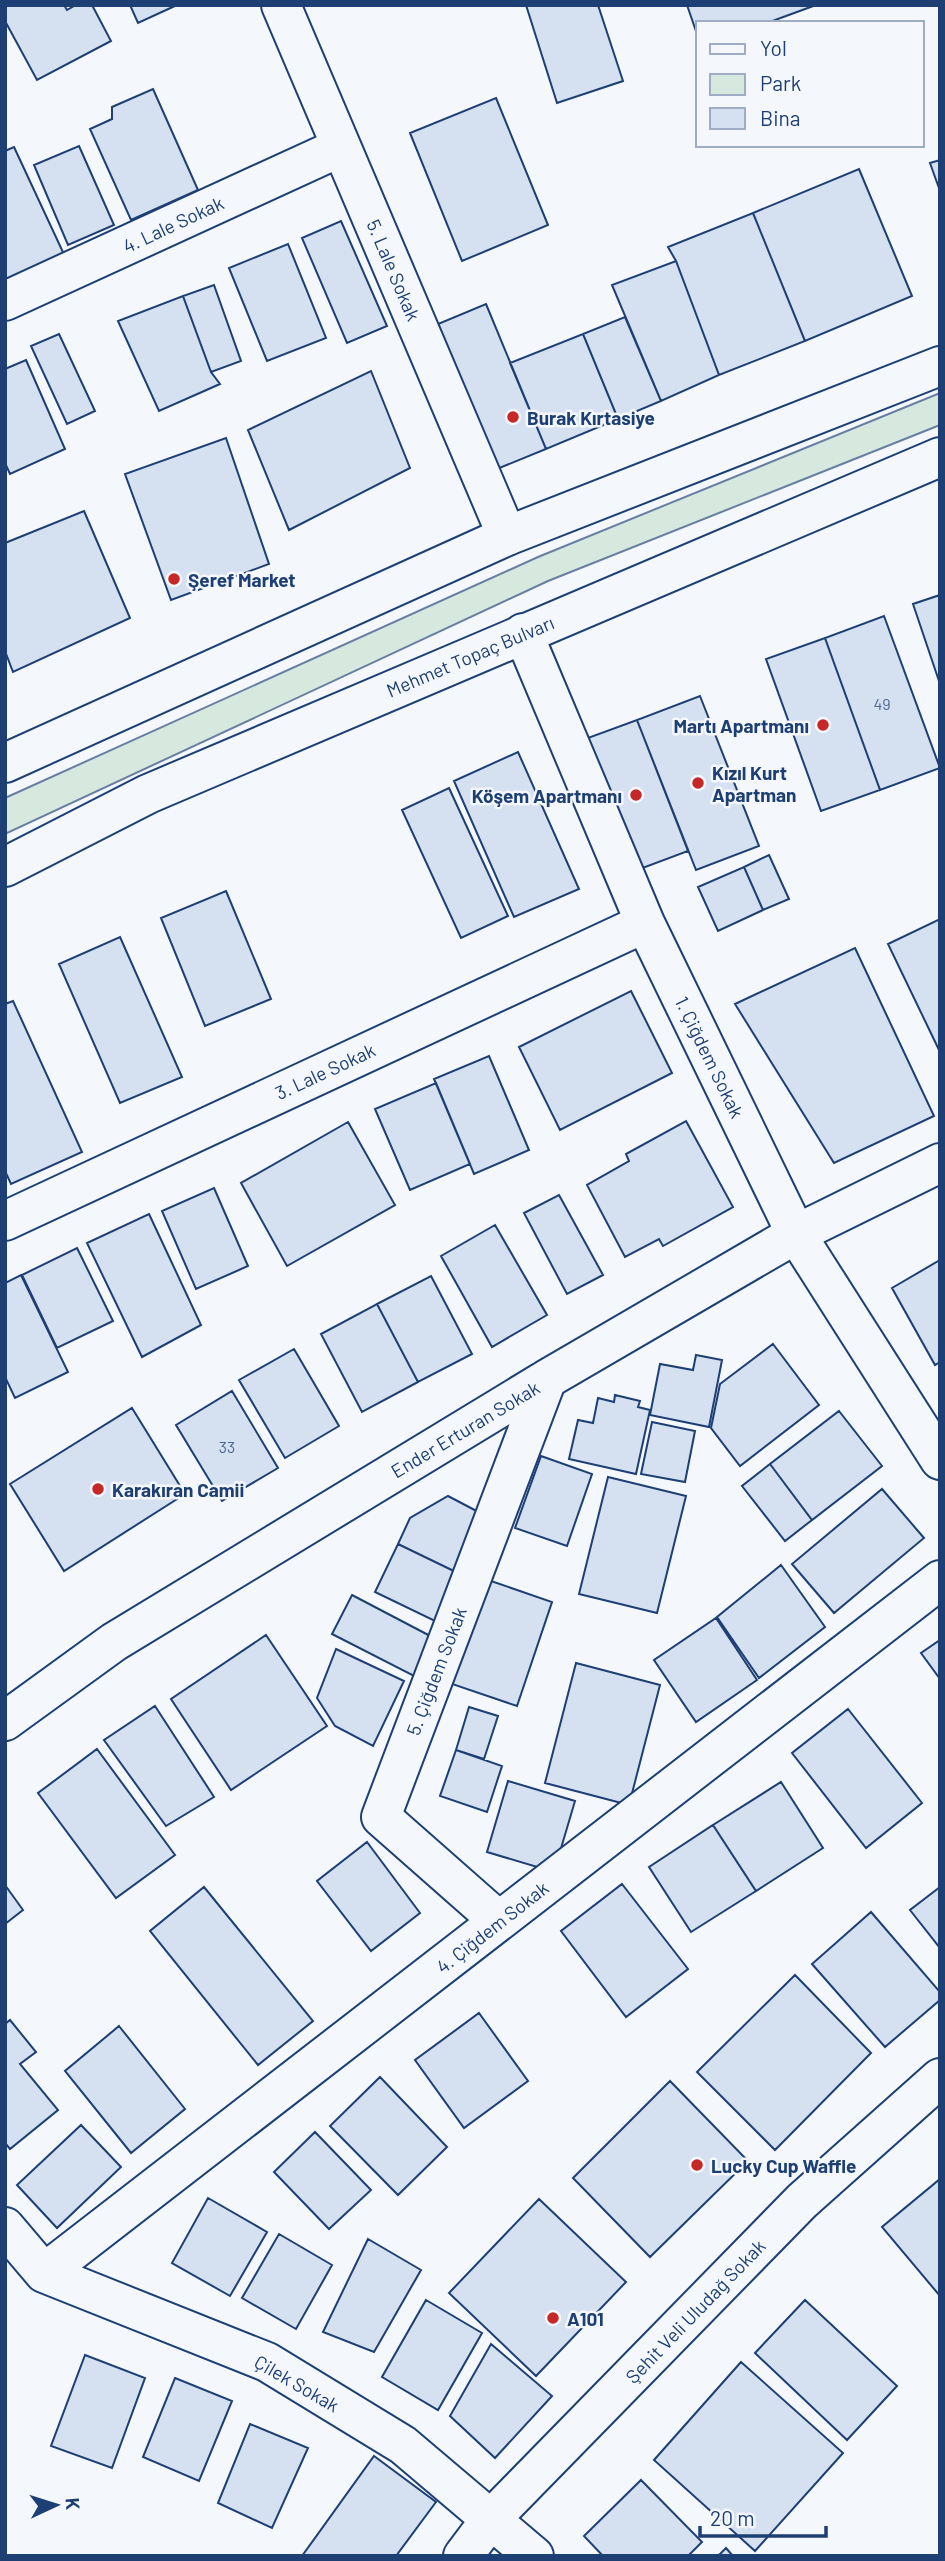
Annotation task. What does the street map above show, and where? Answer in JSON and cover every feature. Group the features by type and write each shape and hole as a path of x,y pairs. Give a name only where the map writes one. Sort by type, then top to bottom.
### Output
{"street":[{"name":"5. Lale Sokak","path":"281,5 507,536"},
{"name":"4. Lale Sokak","path":"5,301 341,146"},
{"path":"5,762 507,536 940,366"},
{"name":"Mehmet Topaç Bulvarı","path":"5,867 148,794 940,457"},
{"name":"1. Çiğdem Sokak","path":"523,633 645,923 796,1234 940,1460"},
{"name":"3. Lale Sokak","path":"5,1221 645,923"},
{"name":"Ender Erturan Sokak","path":"5,1721 114,1642 547,1379 796,1234 940,1163"},
{"name":"5. Çiğdem Sokak","path":"499,1921 381,1817 547,1379"},
{"name":"4. Çiğdem Sokak","path":"44,2273 940,1580"},
{"name":"Şehit Veli Uludağ Sokak","path":"463,2556 490,2520 802,2201 940,2078"},
{"name":"Çilek Sokak","path":"5,2227 44,2273 267,2362 403,2445 534,2556"}],"green space":[{"path":"940,393 940,425 548,581 5,834 5,798 538,557"}],"building":[{"path":"5,5 64,5 67,10 76,5 92,5 111,41 37,80 5,21"},
{"path":"130,5 177,5 138,23"},
{"path":"526,5 598,5 623,81 557,103"},
{"path":"687,5 816,5 772,21 696,21 696,31"},
{"path":"153,89 198,190 131,220 90,129 112,119 112,107"},
{"path":"496,98 548,225 462,261 410,133"},
{"path":"79,146 114,225 68,245 34,165"},
{"path":"14,147 68,263 5,292 5,151"},
{"path":"940,160 940,191 930,163"},
{"path":"859,169 912,296 805,341 753,213"},
{"path":"753,213 805,341 719,375 676,261 668,247"},
{"path":"341,221 387,326 347,343 302,238"},
{"path":"288,244 326,338 267,361 229,268"},
{"path":"676,261 719,375 661,401 612,285"},
{"path":"214,285 241,361 211,372 183,296"},
{"path":"183,296 211,372 220,384 159,411 118,321"},
{"path":"486,304 546,449 497,469 438,324"},
{"path":"625,317 661,401 618,419 583,334"},
{"path":"59,334 95,411 67,424 31,346"},
{"path":"583,334 618,419 546,449 510,363"},
{"path":"26,360 65,449 10,474 5,463 5,369"},
{"path":"371,371 410,468 289,530 248,430"},
{"path":"226,438 269,564 171,600 125,474"},
{"path":"84,511 130,618 13,672 5,651 5,543"},
{"path":"940,595 940,684 913,604"},
{"path":"884,616 940,768 880,790 825,638"},
{"name":"Martı Apartmanı","path":"825,638 880,790 821,811 766,659"},
{"name":"Kızıl Kurt Apartman","path":"700,696 759,846 696,870 637,720"},
{"name":"Köşem Apartmanı","path":"637,720 688,851 632,872 585,739"},
{"path":"518,752 579,889 514,917 454,781"},
{"path":"449,788 508,916 461,938 402,810"},
{"path":"769,855 789,899 763,910 744,867"},
{"path":"744,867 763,910 718,931 698,887"},
{"path":"226,891 271,999 205,1026 161,918"},
{"path":"940,919 940,1052 888,944"},
{"path":"120,937 182,1077 120,1103 59,964"},
{"path":"855,948 934,1116 834,1163 735,1004"},
{"path":"631,991 672,1073 560,1130 519,1047"},
{"path":"13,1001 82,1152 11,1184 5,1171 5,1004"},
{"path":"489,1056 529,1150 474,1174 434,1079"},
{"path":"436,1083 470,1164 410,1190 375,1109"},
{"path":"686,1121 733,1207 663,1246 659,1239 625,1257 587,1185 629,1161 626,1154"},
{"path":"348,1122 395,1205 287,1266 241,1183"},
{"path":"214,1188 248,1266 196,1289 162,1211"},
{"path":"559,1195 603,1275 567,1294 524,1213"},
{"path":"149,1214 201,1325 142,1357 87,1243"},
{"path":"495,1225 547,1315 492,1347 441,1256"},
{"path":"77,1248 113,1321 57,1348 22,1275"},
{"path":"940,1260 940,1362 935,1365 892,1288"},
{"path":"21,1275 68,1372 15,1398 5,1377 5,1283"},
{"path":"431,1276 472,1354 418,1382 377,1304"},
{"path":"377,1304 418,1382 362,1412 321,1334"},
{"path":"773,1344 819,1405 740,1466 711,1428 720,1384"},
{"path":"294,1349 339,1426 285,1458 239,1380"},
{"path":"696,1355 722,1360 709,1427 650,1415 660,1364 693,1370"},
{"path":"232,1391 278,1468 222,1501 176,1425"},
{"path":"615,1395 640,1401 638,1407 650,1410 636,1474 569,1459 578,1420 593,1423 598,1398 614,1402"},
{"name":"Karakıran Camii","path":"132,1408 185,1494 64,1571 10,1484"},
{"path":"839,1411 882,1466 812,1520 770,1464"},
{"path":"652,1422 695,1431 685,1482 641,1474"},
{"path":"541,1456 592,1474 567,1546 515,1528"},
{"path":"770,1464 812,1520 785,1541 742,1486"},
{"path":"608,1477 686,1496 657,1613 579,1594"},
{"path":"882,1489 924,1538 834,1613 792,1564"},
{"path":"448,1496 488,1517 460,1574 398,1544 410,1518"},
{"path":"398,1544 460,1574 437,1622 375,1592"},
{"path":"781,1565 825,1627 759,1678 717,1617"},
{"path":"488,1580 552,1602 517,1706 452,1684"},
{"path":"352,1595 436,1639 416,1677 332,1634"},
{"path":"716,1618 757,1680 696,1722 654,1660"},
{"path":"266,1635 327,1726 231,1790 171,1699"},
{"path":"940,1640 940,1679 921,1653"},
{"path":"336,1649 404,1681 373,1746 335,1726 317,1698"},
{"path":"576,1663 660,1685 629,1805 545,1783"},
{"path":"155,1706 214,1797 166,1826 104,1740"},
{"path":"469,1707 498,1716 484,1759 456,1750"},
{"path":"848,1709 922,1803 866,1848 792,1753"},
{"path":"97,1749 175,1855 116,1898 38,1793"},
{"path":"456,1750 502,1766 487,1812 440,1796"},
{"path":"508,1781 575,1801 554,1872 487,1852"},
{"path":"781,1782 823,1848 756,1891 713,1825"},
{"path":"713,1825 756,1891 691,1932 649,1867"},
{"path":"367,1842 420,1913 371,1951 317,1881"},
{"path":"622,1884 688,1969 626,2017 561,1931"},
{"path":"5,1885 23,1910 5,1924"},
{"path":"204,1887 313,2021 258,2065 150,1931"},
{"path":"940,1887 940,1948 910,1910"},
{"path":"871,1912 940,1992 940,2000 885,2047 812,1964"},
{"path":"795,1975 871,2053 775,2150 697,2072"},
{"path":"479,2013 528,2081 464,2128 415,2060"},
{"path":"10,2020 36,2052 20,2064 58,2110 10,2149 5,2143 5,2024"},
{"path":"119,2026 185,2109 131,2153 65,2071"},
{"path":"380,2077 447,2147 398,2195 330,2126"},
{"path":"670,2081 748,2161 650,2257 573,2178"},
{"path":"81,2125 121,2167 57,2228 17,2185"},
{"path":"315,2132 371,2190 329,2229 274,2172"},
{"path":"940,2179 940,2296 882,2227"},
{"path":"208,2198 267,2232 230,2296 172,2263"},
{"path":"539,2199 626,2282 536,2376 449,2293"},
{"path":"279,2234 332,2265 296,2329 242,2298"},
{"path":"368,2239 421,2270 374,2352 323,2332"},
{"path":"426,2300 482,2333 438,2410 382,2377"},
{"path":"805,2300 897,2386 847,2440 755,2353"},
{"path":"491,2344 552,2396 495,2458 450,2416"},
{"path":"85,2355 145,2378 112,2468 51,2446"},
{"path":"741,2362 843,2453 755,2551 654,2460"},
{"path":"175,2378 232,2401 199,2481 143,2457"},
{"path":"250,2424 308,2448 272,2528 218,2503"},
{"path":"374,2456 436,2502 396,2556 302,2556"},
{"path":"641,2480 702,2542 688,2556 603,2556 584,2536"},
{"path":"726,2548 733,2556 718,2556"}],"place":[{"name":"Burak Kırtasiye","path":"513,417"},
{"name":"Şeref Market","path":"174,579"},
{"name":"Martı Apartmanı","path":"823,725"},
{"name":"Kızıl Kurt Apartman","path":"698,783"},
{"name":"Köşem Apartmanı","path":"636,795"},
{"name":"Karakıran Camii","path":"98,1489"},
{"name":"Lucky Cup Waffle","path":"697,2165"},
{"name":"A101","path":"553,2318"}]}
